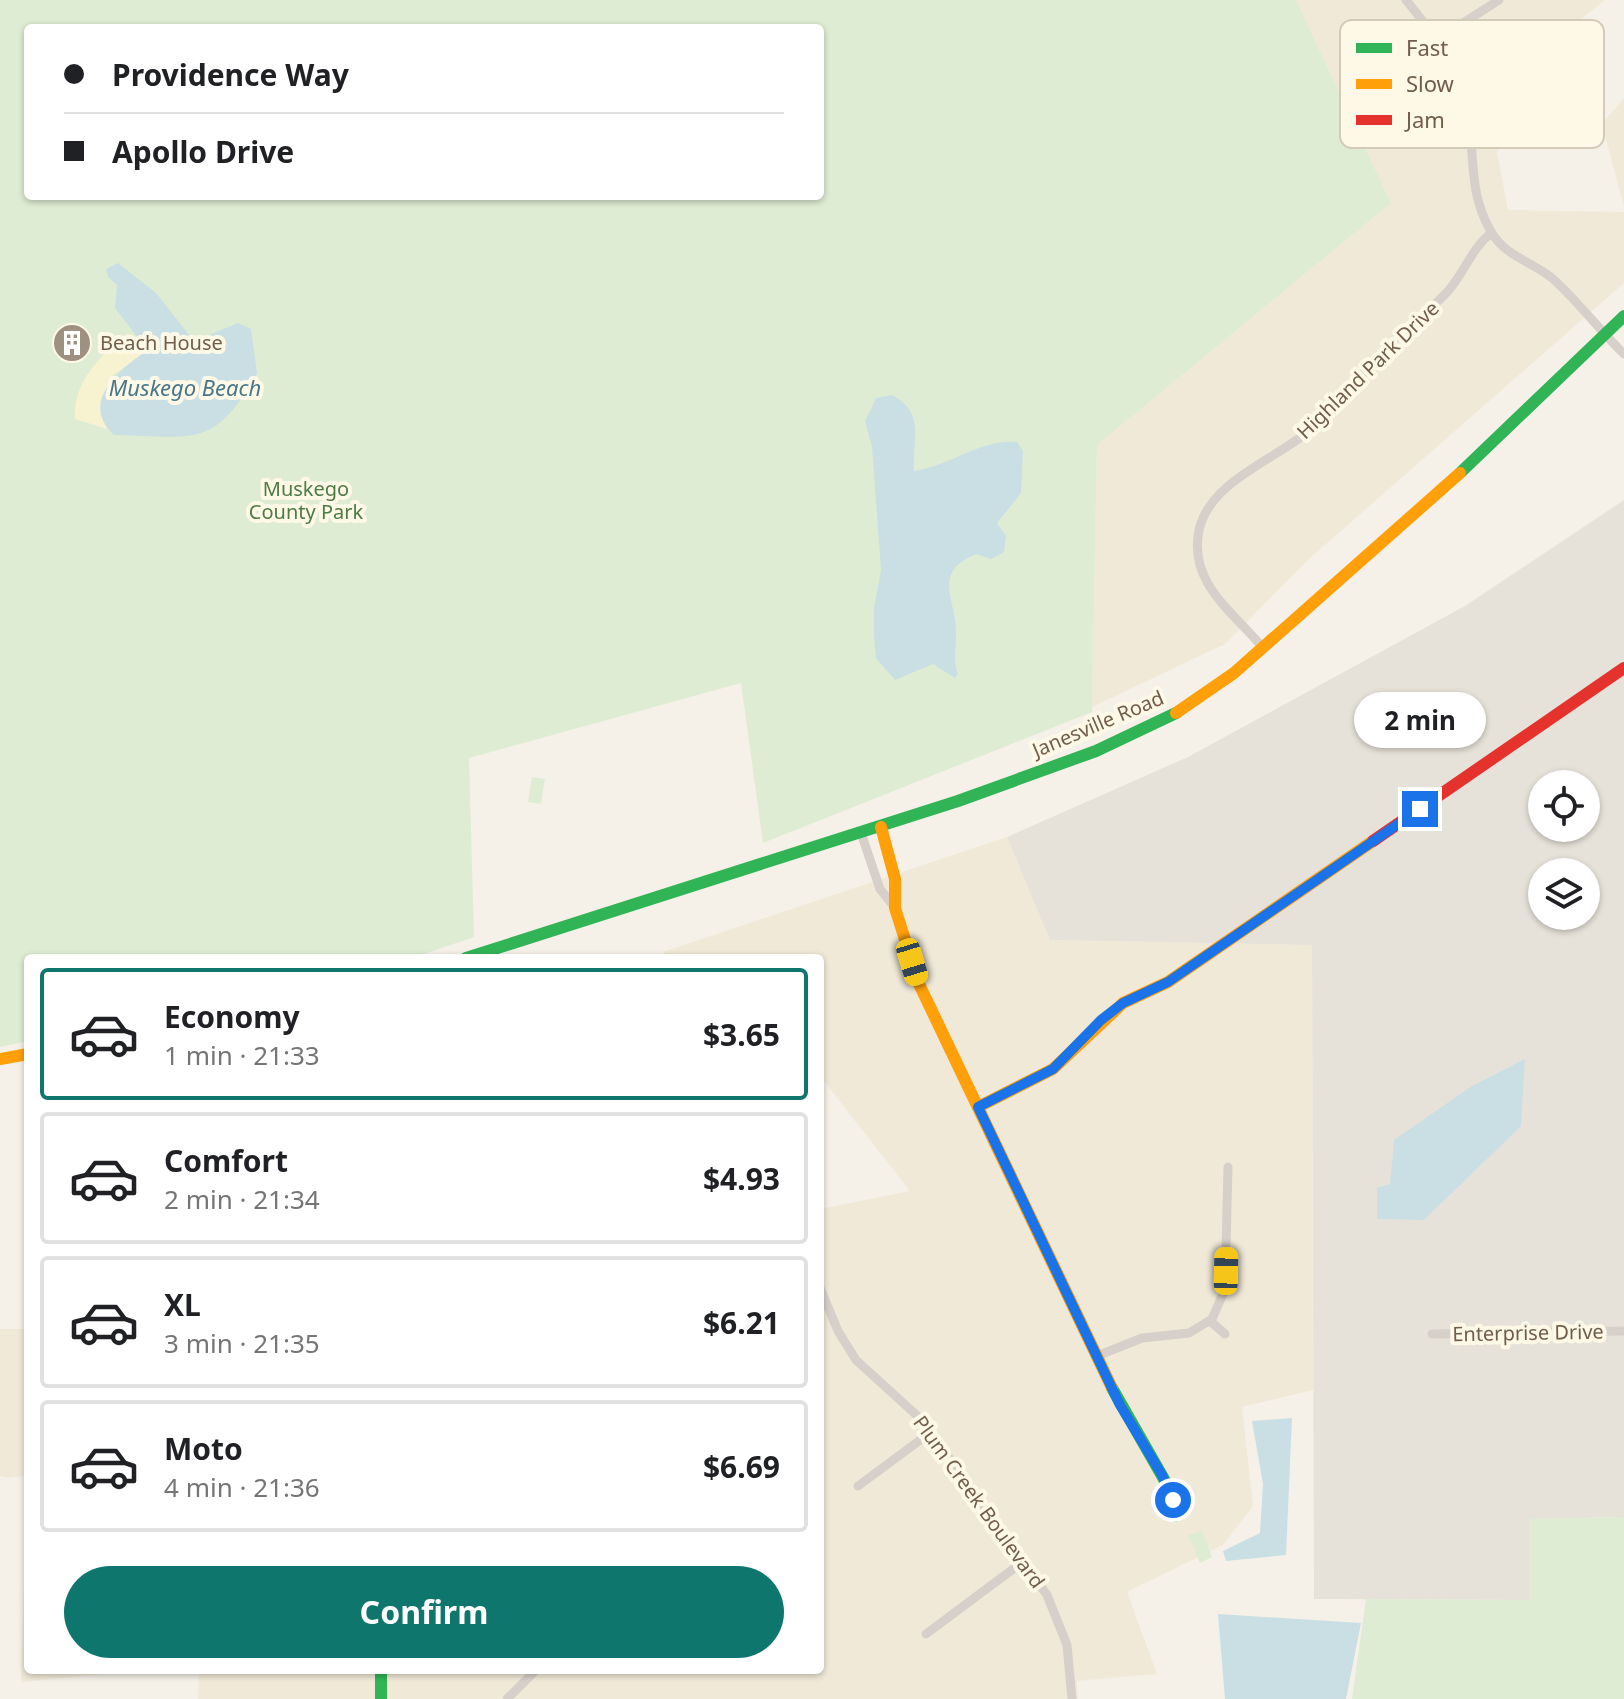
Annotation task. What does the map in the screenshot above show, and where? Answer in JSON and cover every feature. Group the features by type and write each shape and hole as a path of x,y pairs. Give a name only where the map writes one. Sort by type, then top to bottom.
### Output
{"street":[{"path":"1406,0 1422,20"},
{"path":"1468,20 1499,0"},
{"path":"1472,148 1473,189 1491,233 1515,257 1550,277 1624,354"},
{"name":"Highland Park Drive","path":"1263,648 1219,601 1203,578 1197,548 1205,514 1224,490 1324,418 1386,347 1451,288 1478,244 1491,233"},
{"name":"Janesville Road","path":"479,954 881,827 1142,731 1213,690 1263,648 1464,469 1624,316"},
{"path":"978,1107 1053,1069 1101,1020 1123,1003 1168,982 1624,668"},
{"path":"881,827 895,879 895,908 919,984 1130,1425 1169,1488 1175,1516"},
{"path":"861,833 880,889 895,908"},
{"path":"0,1059 24,1055"},
{"path":"1097,1356 1142,1338 1189,1333 1210,1321 1225,1289 1228,1167"},
{"name":"Plum Creek Boulevard","path":"824,1299 838,1331 856,1360 915,1413 931,1432 1047,1595 1063,1632 1072,1699"},
{"path":"1210,1321 1225,1334"},
{"name":"Enterprise Drive","path":"1432,1334 1624,1331"},
{"path":"858,1486 931,1432"},
{"path":"926,1634 1024,1561"},
{"path":"381,1674 381,1699"},
{"path":"511,1698 532,1674"}],"shaded area":[{"path":"1296,0 1605,0 1580,20 1340,20 1340,94"},
{"path":"1624,98 1624,207 1604,132 1604,122"},
{"path":"1365,148 1500,148 1497,152 1508,210 1624,212 1624,283 1310,558 1225,644 1092,707 1097,445 1391,203"},
{"path":"1624,500 1624,1517 1530,1519 1529,1600 1314,1599 1312,945 1050,940 1007,837 1188,757 1465,606"},
{"path":"1007,837 1051,940 1312,945 1313,1390 1242,1407 1253,1506 1223,1545 1127,1592 1157,1674 1077,1681 1078,1699 387,1699 387,1674 824,1674 824,1208 910,1191 824,1081 824,954 663,952"},
{"path":"0,1329 24,1329 24,1476 0,1476"},
{"path":"24,1581 24,1674 105,1674 21,1682"},
{"path":"199,1674 376,1674 376,1699 198,1699"}],"green space":[{"name":"Muskego County Park","path":"0,0 1296,0 1340,94 1340,148 1365,148 1391,203 1097,445 1092,712 763,843 741,683 469,758 474,937 424,954 24,954 24,1042 0,1047"},
{"path":"532,777 545,779 541,804 528,802"},
{"path":"1624,1517 1624,1699 1352,1699 1366,1599 1529,1600 1529,1519"},
{"path":"1202,1531 1212,1557 1200,1563 1188,1535"}],"sand":[{"path":"128,333 143,355 113,375 103,416 107,429 75,419 78,393 90,370"}],"water":[{"name":"Muskego Beach","path":"118,263 156,293 194,341 238,323 251,329 257,373 228,416 214,427 199,434 164,437 114,435 104,423 101,400 106,389 122,370 142,354 135,334 115,308 117,285 108,277 106,269"},
{"path":"892,395 910,410 913,419 914,471 1003,442 1017,442 1023,451 1021,493 997,523 1006,536 1004,552 991,559 976,554 962,561 950,578 956,630 958,674 955,678 933,664 895,680 876,658 874,608 881,570 872,447 865,421 876,398"},
{"path":"1525,1059 1521,1126 1424,1220 1377,1219 1377,1188 1390,1184 1394,1140 1472,1086"},
{"path":"1292,1418 1286,1555 1226,1561 1223,1551 1260,1533 1263,1484 1252,1421"},
{"path":"1218,1614 1361,1623 1346,1699 1225,1699"}],"traffic: fast":[{"path":"1460,473 1624,316"},
{"path":"479,954 958,801 1096,751 1176,713"},
{"path":"1112,1388 1169,1488 1175,1516"},
{"path":"381,1674 381,1699"}],"traffic: slow":[{"path":"1176,713 1234,673 1460,473"},
{"path":"881,827 895,879 895,908 919,984 1112,1388"},
{"path":"978,1107 1053,1069 1123,1003 1168,982 1373,841"},
{"path":"0,1059 24,1055"}],"traffic: jam":[{"path":"1373,841 1624,668"}],"place":[{"name":"Beach House","path":"72,343"}],"route":[{"path":"1173,1500 1162,1475 1120,1405 978,1107 1053,1069 1074,1052 1101,1020 1123,1003 1168,982 1261,915 1317,881 1420,809"}]}
